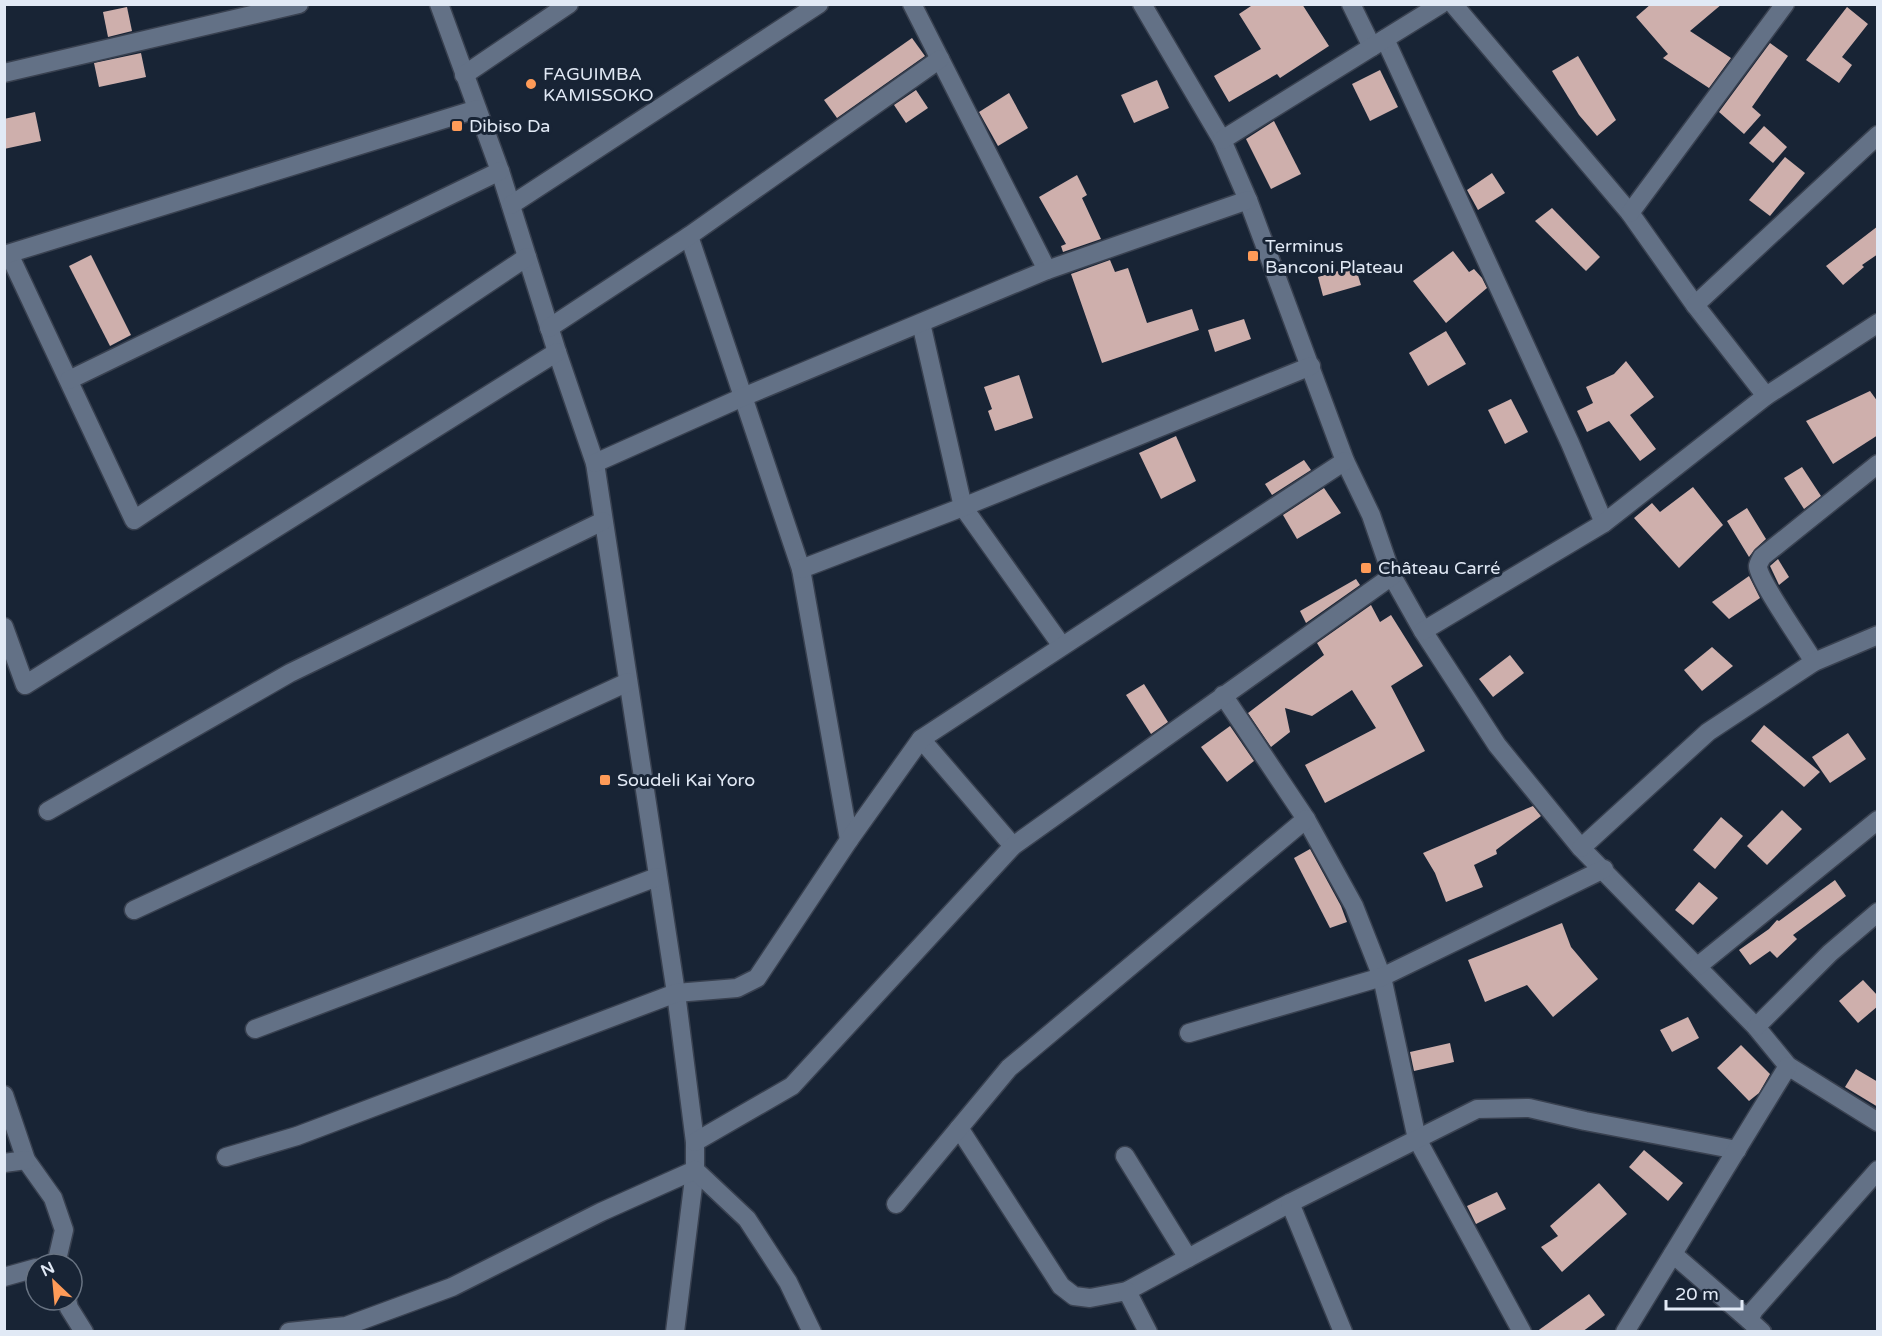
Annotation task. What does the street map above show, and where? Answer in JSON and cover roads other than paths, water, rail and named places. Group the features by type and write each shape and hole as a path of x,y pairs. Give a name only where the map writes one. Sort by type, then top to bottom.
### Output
{"street":[{"path":"4,73 299,4"},
{"path":"439,4 500,171 549,328 595,463 676,993 695,1142 695,1170 675,1332"},
{"path":"464,75 569,4"},
{"path":"511,205 819,4"},
{"path":"912,4 1047,270"},
{"path":"1142,4 1222,140 1248,200 1345,461 1371,515 1392,576 1423,631 1497,745 1581,848 1756,1027 1788,1066 1878,1122"},
{"path":"1351,4 1379,43 1565,432 1604,523"},
{"path":"1222,140 1442,4"},
{"path":"1453,4 1630,213 1695,305 1766,396"},
{"path":"1630,213 1785,4"},
{"path":"549,328 689,236 940,59"},
{"path":"477,109 7,254 134,520 527,257"},
{"path":"1695,305 1878,135"},
{"path":"69,380 500,171"},
{"path":"595,463 743,397 1047,270 1248,200"},
{"path":"689,236 801,568 849,840"},
{"path":"921,322 963,507 1062,646"},
{"path":"1423,631 1604,523 1766,396 1878,323"},
{"path":"4,627 25,685 557,352"},
{"path":"801,568 963,507 1311,366"},
{"path":"226,1157 297,1136 676,993 737,988 757,978 849,840 921,739 1345,461"},
{"path":"1814,662 1760,574 1758,565 1762,557 1878,464"},
{"path":"48,811 290,673 603,521"},
{"path":"695,1142 792,1086 1013,846 1392,576"},
{"path":"1581,848 1708,732 1814,662 1878,634"},
{"path":"134,910 628,682"},
{"path":"1223,695 1306,819 1354,906 1382,978 1417,1140 1522,1332"},
{"path":"921,739 1013,846"},
{"path":"896,1204 1009,1068 1306,819"},
{"path":"1698,966 1878,820"},
{"path":"1190,1033 1382,978 1604,869"},
{"path":"255,1029 657,878"},
{"path":"1756,1027 1830,953 1878,912"},
{"path":"1625,1332 1788,1066"},
{"path":"4,1095 26,1160 53,1198 64,1230 58,1252"},
{"path":"959,1128 1061,1286 1074,1296 1090,1298 1127,1292 1290,1203 1477,1109 1529,1107 1585,1121 1737,1150"},
{"path":"1125,1156 1188,1258"},
{"path":"4,1163 26,1160"},
{"path":"289,1332 345,1326 452,1287 601,1212 695,1170"},
{"path":"695,1170 747,1219 788,1282 812,1332"},
{"path":"1756,1326 1754,1310 1878,1170"},
{"path":"1290,1203 1343,1332"},
{"path":"1673,1254 1756,1326"},
{"path":"4,1277 24,1271"},
{"path":"1127,1292 1148,1332"},
{"path":"72,1312 84,1332"}],"place":[{"name":"FAGUIMBA KAMISSOKO","path":"531,84"},
{"name":"Dibiso Da","path":"457,126"},
{"name":"Terminus Banconi Plateau","path":"1253,256"},
{"name":"Château Carré","path":"1366,568"},
{"name":"Soudeli Kai Yoro","path":"605,780"}]}
